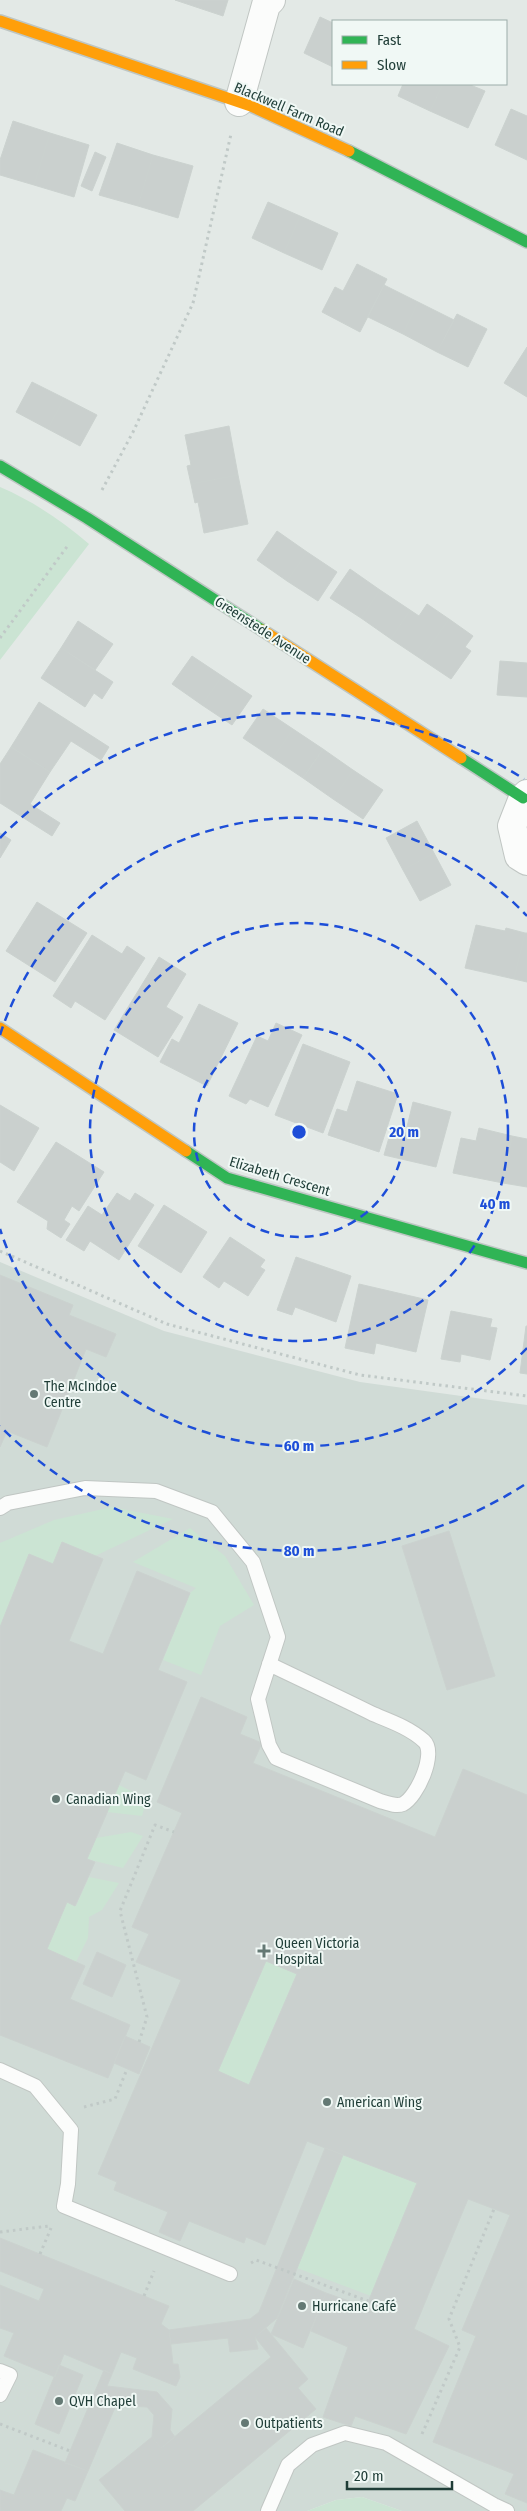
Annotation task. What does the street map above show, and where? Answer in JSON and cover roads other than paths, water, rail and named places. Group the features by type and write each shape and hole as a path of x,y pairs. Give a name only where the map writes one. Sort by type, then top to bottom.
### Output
{"street":[{"path":"239,102 266,6 271,0"},
{"name":"Blackwell Farm Road","path":"0,21 239,102 386,168 527,242"},
{"name":"Greenstede Avenue","path":"0,466 87,518 525,796 512,826 519,856 527,861"},
{"name":"Elizabeth Crescent","path":"0,1028 227,1178 527,1263"}],"lane":[{"path":"0,1508 8,1503 86,1488 156,1491 212,1512 253,1562 278,1637 258,1699 269,1745 276,1758 380,1801 395,1805 408,1800 422,1778 429,1759 429,1749 425,1742 394,1724 270,1664"},
{"path":"0,2070 35,2086 71,2130 68,2184 64,2206 230,2274"},
{"path":"0,2371 10,2375 0,2395"},
{"path":"268,2511 288,2465 312,2445 345,2433 386,2443 494,2506 507,2511"}],"place":[{"name":"The McIndoe Centre","path":"34,1394"},
{"name":"Canadian Wing","path":"56,1799"},
{"name":"Queen Victoria Hospital","path":"264,1951"},
{"name":"American Wing","path":"327,2102"},
{"name":"Hurricane Café","path":"302,2306"},
{"name":"QVH Chapel","path":"59,2401"},
{"name":"Outpatients","path":"245,2423"}]}
